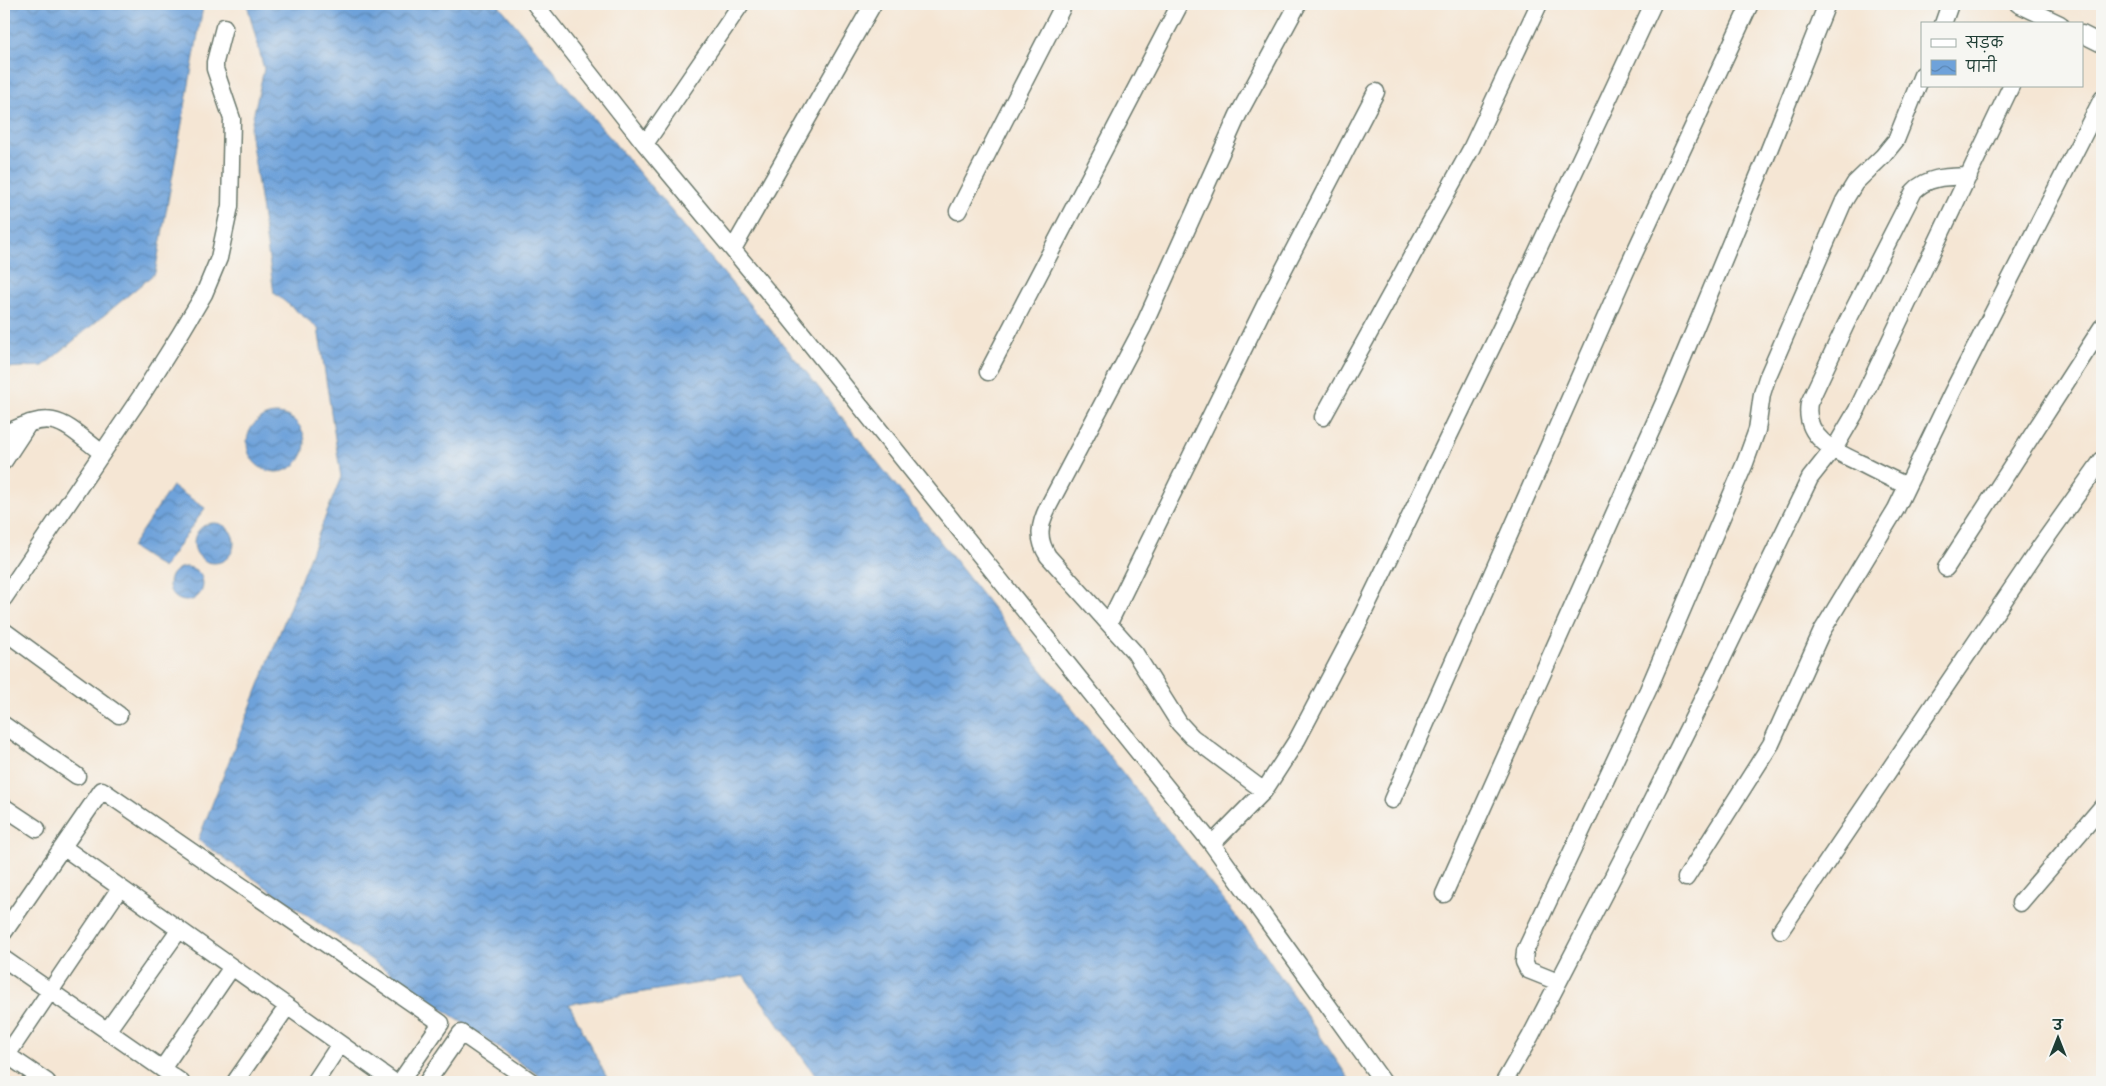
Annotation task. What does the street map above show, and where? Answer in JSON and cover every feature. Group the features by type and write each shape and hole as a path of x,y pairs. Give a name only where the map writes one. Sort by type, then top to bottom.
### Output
{"street":[{"path":"535,4 645,144 788,316 1212,844 1383,1082"},
{"path":"645,144 741,4"},
{"path":"733,250 873,4"},
{"path":"958,211 1064,4"},
{"path":"988,372 1180,4"},
{"path":"1264,791 1192,737 1179,723 1135,653 1048,556 1041,546 1040,537 1042,519 1143,327 1238,115 1298,4"},
{"path":"1323,417 1471,149 1539,4"},
{"path":"1212,844 1264,791 1297,740 1356,628 1504,322 1653,4"},
{"path":"1392,800 1626,271 1750,4"},
{"path":"1444,894 1668,390 1761,169 1827,4"},
{"path":"1943,22 1950,4"},
{"path":"2018,4 2043,20"},
{"path":"4,598 102,453 194,310 204,294 219,258 227,227 232,185 232,119 215,69 224,27"},
{"path":"2084,35 2102,44"},
{"path":"1558,982 1528,970 1524,962 1525,951 1648,690 1746,463 1757,430 1765,382 1822,254 1837,215 1855,183 1883,156 1896,140 1921,78"},
{"path":"1504,1082 1558,982 1709,687 1810,478 1832,450 1857,410 2010,88"},
{"path":"1109,623 1265,305 1376,92"},
{"path":"1686,878 1770,744 1822,631 1880,537 1907,486 1953,391 2102,99"},
{"path":"1907,486 1826,446 1814,432 1808,412 1818,382 1914,191 1925,182 1968,176"},
{"path":"1946,568 2102,327"},
{"path":"4,434 29,423 49,420 70,428 102,453"},
{"path":"4,461 29,423"},
{"path":"1780,930 2040,547 2102,460"},
{"path":"4,631 119,715"},
{"path":"4,725 77,776"},
{"path":"4,932 102,790 441,1023 400,1082"},
{"path":"4,807 37,829"},
{"path":"2020,903 2102,807"},
{"path":"63,847 394,1082"},
{"path":"47,1082 5,1054 120,888"},
{"path":"107,1031 178,930"},
{"path":"4,958 181,1082"},
{"path":"162,1069 232,967"},
{"path":"235,1082 288,1006"},
{"path":"427,1082 461,1033 514,1077 532,1082"},
{"path":"315,1082 340,1044"}],"water":[{"path":"4,4 218,4 203,7 155,273 43,366 4,368"},
{"path":"247,4 498,4 807,373 1262,949 1351,1082 820,1082 744,976 569,1004 609,1082 548,1082 198,840 341,477 318,328 274,293 250,130 264,69"},
{"path":"270,414 282,414 297,422 305,437 305,449 297,464 282,472 270,472 255,464 247,449 247,437 255,422"},
{"path":"172,486 205,508 163,568 131,547"},
{"path":"210,523 218,523 225,526 231,532 234,543 231,554 225,560 218,563 210,563 203,560 197,554 194,547 194,539 197,532 203,526"},
{"path":"186,567 193,568 198,572 202,577 202,591 198,596 193,600 186,601 179,600 174,596 170,591 169,584 170,577 174,572 179,568"}]}
